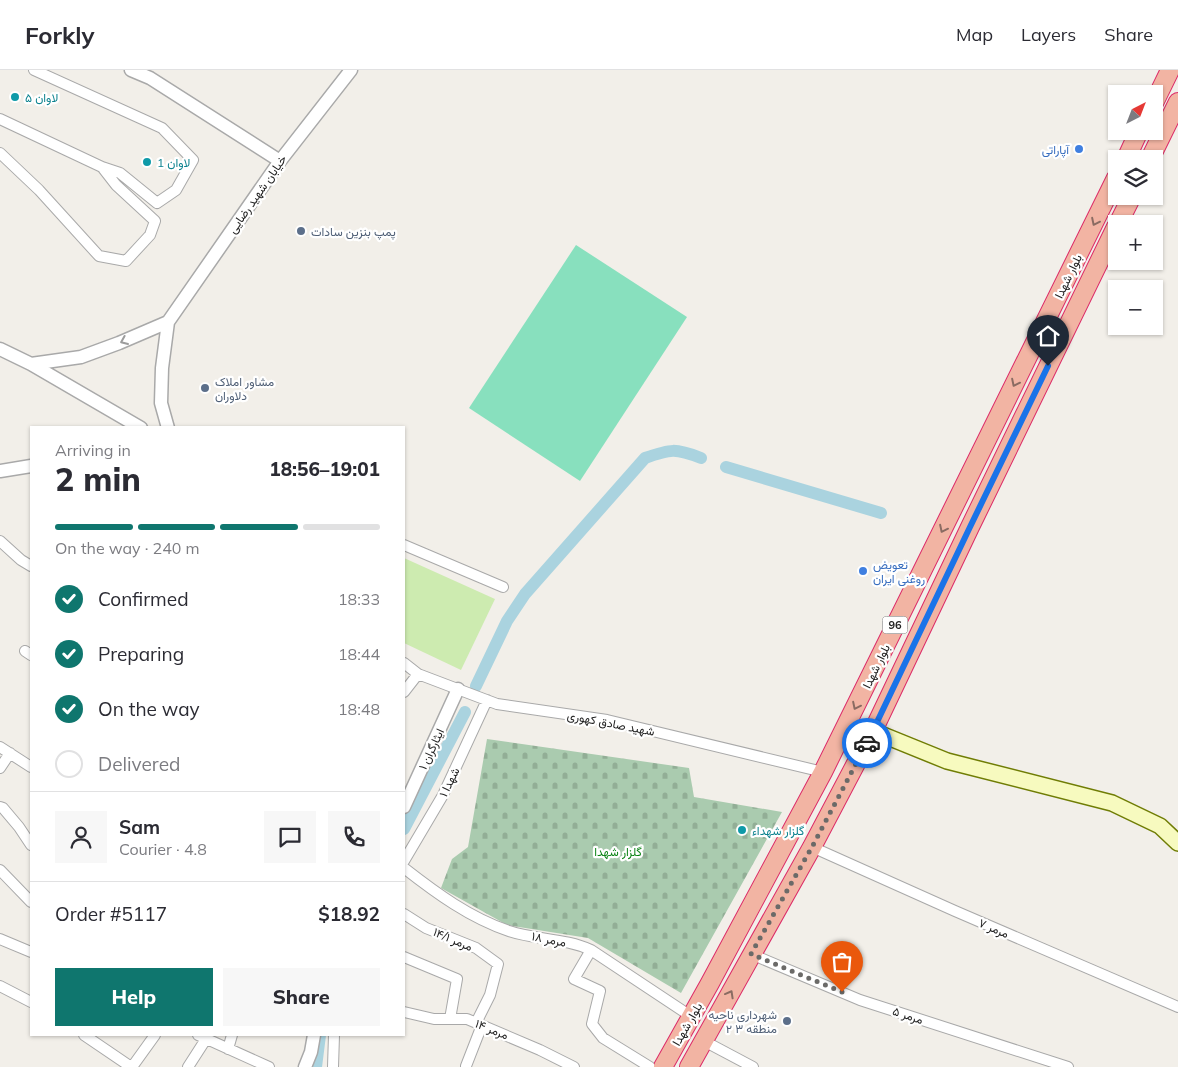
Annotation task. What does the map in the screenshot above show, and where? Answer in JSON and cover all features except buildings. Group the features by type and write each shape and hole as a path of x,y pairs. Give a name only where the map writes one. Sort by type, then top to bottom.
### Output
{"highway":[{"path":"1163,85 1170,70"},
{"path":"1154,150 1178,102"},
{"name":"بلوار شهدا","path":"663,1067 823,772 1108,194"},
{"name":"بلوار شهدا","path":"689,1067 812,847 873,731 1108,244"},
{"path":"1059,293 1065,302 1072,304 1080,302"},
{"path":"1036,341 1051,341 1057,349"}],"main road":[{"path":"873,731 947,761 1112,803 1160,826 1178,843"}],"street":[{"path":"0,119 102,167 120,173 157,204 176,190 193,160 162,128 34,70"},
{"path":"131,70 150,78 280,161"},
{"name":"خیابان شهید رضایی","path":"167,426 161,403 162,368 168,322 280,161 351,70"},
{"path":"0,154 39,190 99,256 126,261 150,235 155,221 116,185 102,167"},
{"path":"30,364 81,357 168,322"},
{"path":"0,349 30,364 138,426"},
{"path":"0,471 30,466"},
{"path":"0,540 21,560 30,565"},
{"path":"405,545 503,587"},
{"name":"شهید صادق کهوری","path":"405,664 418,674 497,704 607,720 823,772"},
{"path":"405,691 418,674"},
{"name":"ایثارگران ۱","path":"405,805 458,689"},
{"name":"شهدا ۱","path":"405,859 443,795 487,700"},
{"path":"0,747 30,766"},
{"path":"0,768 10,753"},
{"path":"0,807 19,827 30,844"},
{"name":"مرمر ۷","path":"812,847 1178,1007"},
{"name":"مرمر ۱۸","path":"405,869 436,892 482,920 510,932 580,945 591,950 692,1016"},
{"path":"0,870 30,901"},
{"name":"مرمر ۱۴/۱","path":"405,915 426,928 476,948 498,964 490,995 479,1024"},
{"path":"0,939 30,952"},
{"path":"591,950 574,980 600,992 592,1024 603,1038 650,1067"},
{"name":"مرمر ۵","path":"751,954 860,1000 1068,1067"},
{"path":"405,956 457,978 450,1019"},
{"path":"0,986 30,1001"},
{"name":"مرمر ۱۴","path":"405,1012 434,1019 467,1019 540,1050 574,1067"},
{"path":"466,1066 479,1024"},
{"path":"85,1036 131,1067 154,1036"},
{"path":"228,1049 232,1036"},
{"path":"305,1067 311,1052 314,1036"},
{"path":"333,1067 334,1036"},
{"path":"188,1067 202,1037 269,1067"},
{"path":"704,1041 753,1067"}],"green space":[{"path":"576,245 687,317 580,481 469,408"},
{"path":"405,558 495,599 461,670 405,643"},
{"name":"گلزار شهدا","path":"487,739 689,768 694,797 782,812 681,993 588,938 507,925 441,888 452,859 468,847"}],"waterway":[{"path":"476,686 507,621 525,594 645,458 667,451 679,451 701,458"},
{"path":"726,467 881,513"},
{"path":"405,827 465,712"},
{"path":"316,1067 320,1036"}],"way so far":[{"path":"842,992 751,954 812,847 867,743"}],"place":[{"name":"لاوان ۵","path":"15,97"},
{"name":"آپاراتی","path":"1079,149"},
{"name":"لاوان 1","path":"147,162"},
{"name":"پمپ بنزین سادات","path":"301,231"},
{"name":"مشاور املاک دلاوران","path":"205,388"},
{"name":"تعویض روغنی ایران","path":"863,571"},
{"name":"گلزار شهداء","path":"742,830"},
{"name":"شهرداری ناحیه ۲ منطقه ۳","path":"787,1021"}],"route":[{"path":"867,743 1048,366"}]}
